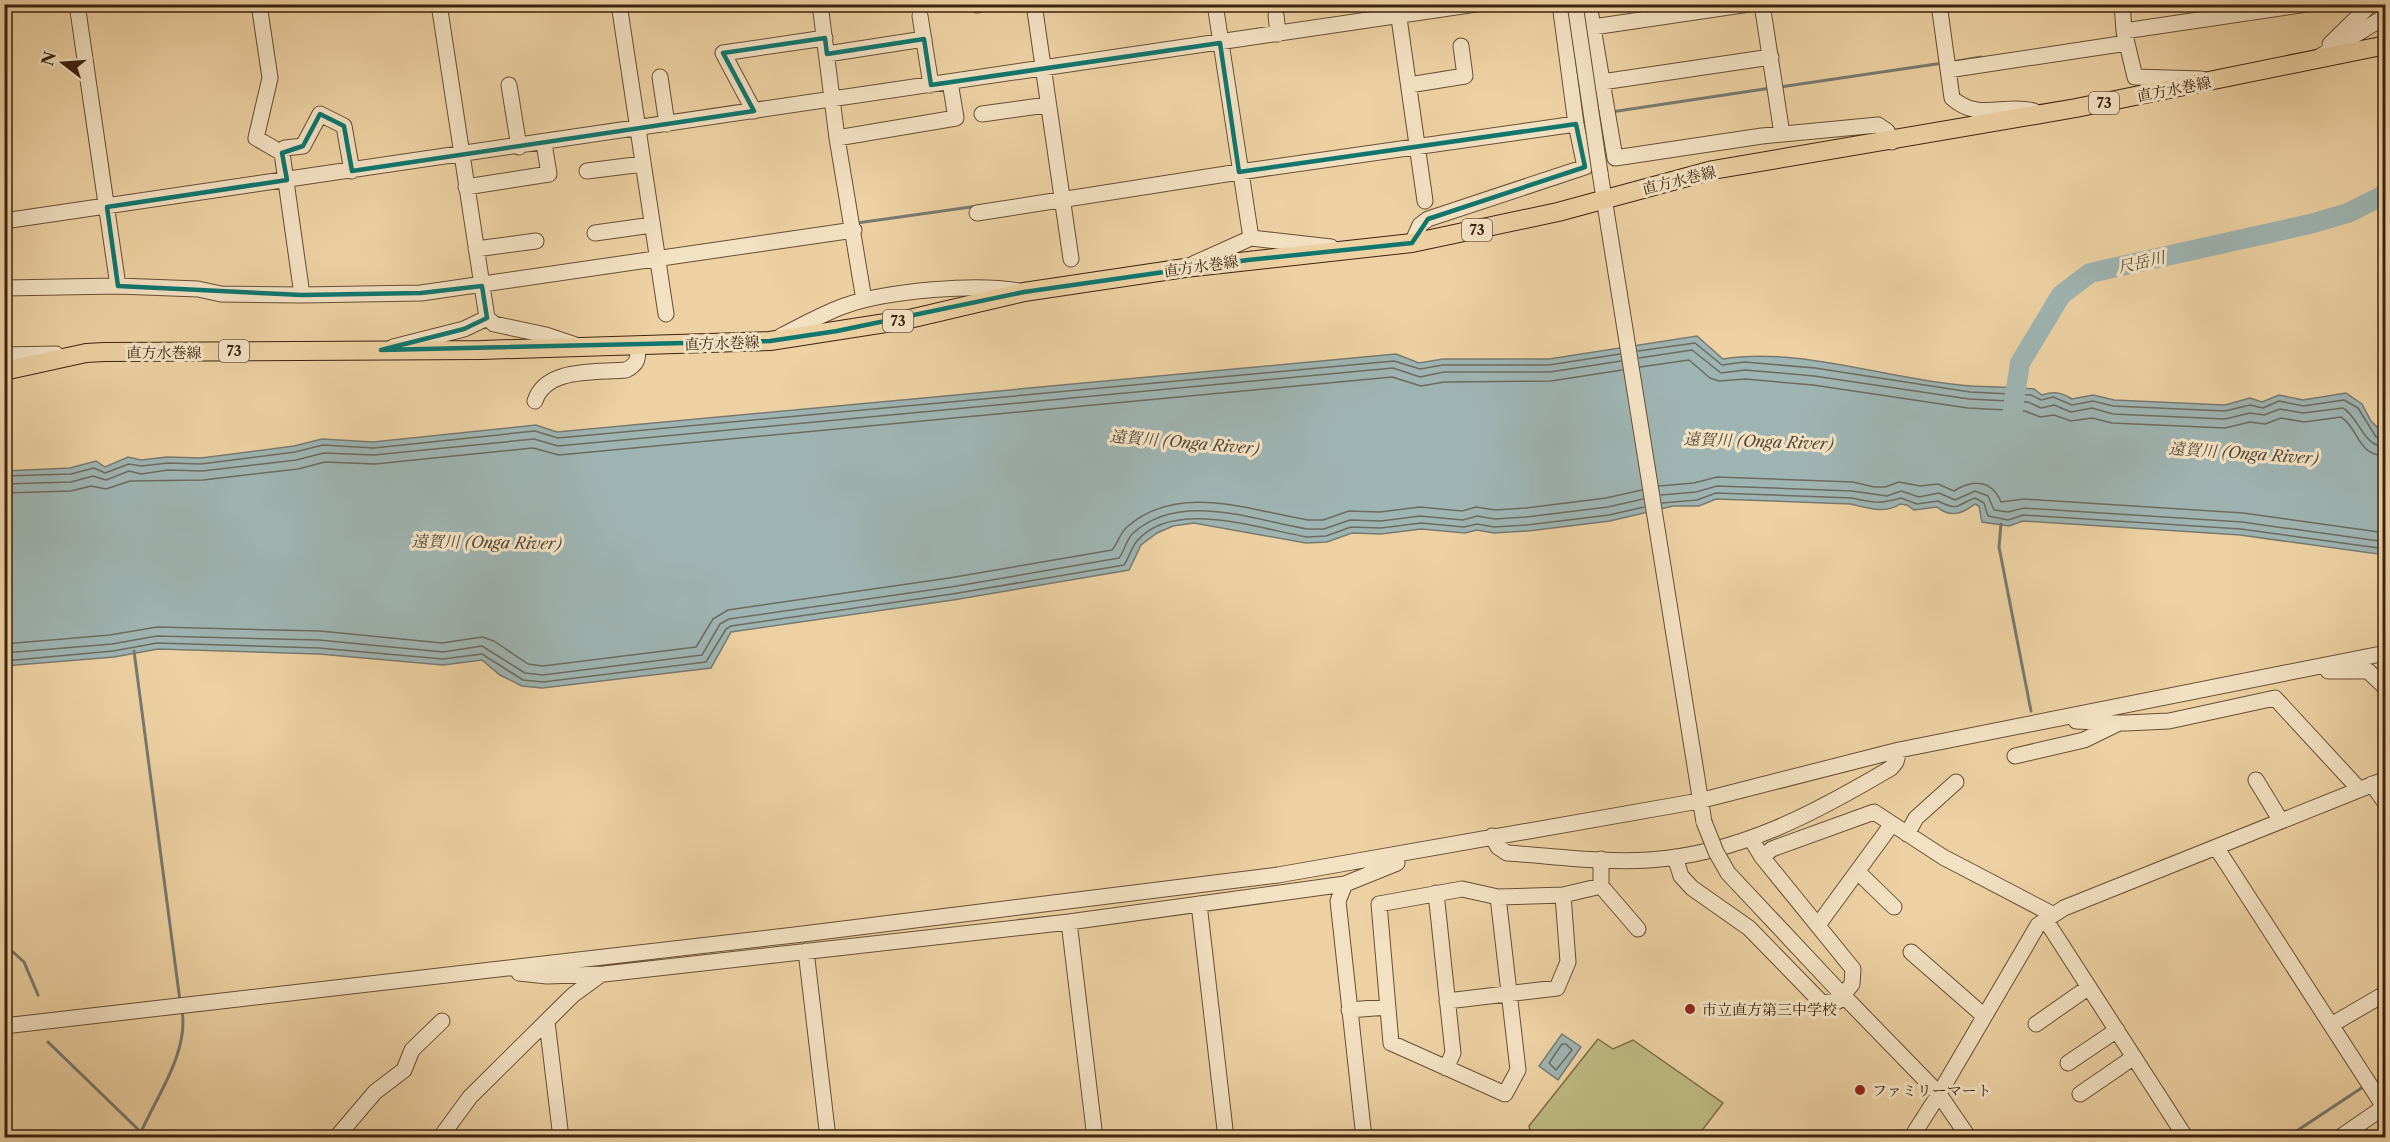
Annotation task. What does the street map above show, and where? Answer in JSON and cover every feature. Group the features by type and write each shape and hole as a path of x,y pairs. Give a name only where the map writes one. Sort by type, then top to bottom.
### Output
{"main road":[{"name":"直方水巻線","path":"4,371 86,353 638,346 770,341 904,320 1024,292 1185,268 1412,243 1605,205 1713,170 1892,142 2043,114 2385,45"}],"street":[{"path":"77,4 118,286"},
{"path":"439,4 487,318 494,324 546,335 581,346"},
{"path":"619,4 666,314"},
{"path":"819,4 837,138 864,300"},
{"path":"1034,4 1042,72 1071,259"},
{"path":"1215,4 1238,169 1251,238"},
{"path":"4,221 108,209 288,183 352,171 638,131 667,124 754,111 832,103 931,85 951,86 1221,46 1278,34 1476,4"},
{"path":"1412,243 1420,225 1428,219 1585,167 1560,4"},
{"path":"1575,4 1704,822 1716,852 1728,873 1939,1094 1969,1137"},
{"path":"1589,4 1615,158 1782,134 1878,125 1887,131 1892,142"},
{"path":"1593,27 1749,4"},
{"path":"1761,4 1782,134"},
{"path":"1939,4 1952,99 1966,110 2023,109 2043,114"},
{"path":"2122,4 2126,37 2135,76 2187,77 2215,81"},
{"path":"2316,59 2371,4"},
{"path":"263,5 270,78 256,138 282,153"},
{"path":"1947,65 2126,37 2305,5"},
{"path":"920,15 931,85"},
{"path":"1276,15 1278,34"},
{"path":"1399,16 1425,201"},
{"path":"2316,59 2385,16"},
{"path":"754,111 723,53 825,38"},
{"path":"827,54 924,39"},
{"path":"1409,85 1465,76 1461,46"},
{"path":"1602,82 1771,57"},
{"path":"660,77 667,124"},
{"path":"510,85 519,147"},
{"path":"837,138 956,118 951,86"},
{"path":"982,114 1047,105"},
{"path":"302,292 282,153 285,148 303,146 320,114 344,126 352,171"},
{"path":"977,213 1061,196 1576,120"},
{"path":"466,187 549,174 544,145"},
{"path":"587,171 643,164"},
{"path":"595,233 652,225"},
{"path":"4,288 118,286 198,289 221,294 421,293 482,286 657,255 853,226"},
{"path":"1185,268 1251,238 1347,249"},
{"path":"476,249 536,241"},
{"path":"770,341 843,306 864,300 910,293 981,289 1005,288 1024,292"},
{"path":"381,350 464,329 487,318"},
{"path":"535,400 539,389 561,376 626,370 635,365 638,359 638,346"},
{"path":"4,355 86,353"},
{"path":"4,1026 501,970 1278,875 1699,801 1899,750 2385,653"},
{"path":"2307,669 2368,671 2385,688"},
{"path":"2058,718 2119,723 2169,721 2275,698 2372,784 2385,804"},
{"path":"2014,756 2084,740 2119,723"},
{"path":"1492,836 1498,847 1507,853 1600,859 1647,860 1675,857 1751,839 1830,804 1881,774 1896,762 1899,750"},
{"path":"2256,780 2281,821"},
{"path":"1907,834 1916,819 1956,782"},
{"path":"1911,1137 1939,1094 2018,956 2049,916 2372,784"},
{"path":"1762,857 1772,849 1874,812 1943,857 2049,916 2089,987 2186,1137"},
{"path":"1818,925 1892,824"},
{"path":"1751,839 1762,857 1853,969 1852,984 1839,991"},
{"path":"2216,847 2385,1109 2339,1137"},
{"path":"501,970 547,976 604,974 1069,922 1345,884 1433,849"},
{"path":"1675,857 1681,876 1692,888 1749,928 1822,1003 1838,1001 1839,991"},
{"path":"1600,859 1601,886 1638,929"},
{"path":"1858,872 1894,907"},
{"path":"1345,884 1338,901 1364,1137"},
{"path":"1498,897 1518,1070 1505,1094 1391,1043 1379,904 1462,889 1498,897 1563,895 1601,886"},
{"path":"1436,893 1453,1053 1446,1068"},
{"path":"1447,1001 1557,988 1568,962 1563,895"},
{"path":"1199,904 1226,1137"},
{"path":"1069,922 1095,1137"},
{"path":"806,951 828,1137"},
{"path":"1911,952 1984,1016"},
{"path":"440,1137 470,1097 584,985 604,974"},
{"path":"2036,1024 2089,987"},
{"path":"2331,1025 2385,993"},
{"path":"1349,1010 1388,1006"},
{"path":"336,1137 375,1092 404,1070 412,1050 442,1021"},
{"path":"548,1022 561,1137"},
{"path":"2068,1063 2116,1030"},
{"path":"2080,1094 2134,1057"}],"highlighted area":[{"path":"825,38 827,54 924,39 931,85 1220,43 1239,172 1576,124 1585,167 1428,219 1412,243 1248,260 1024,292 837,331 770,341 381,350 464,329 487,318 482,286 421,293 302,295 118,286 107,207 287,180 282,153 303,146 320,114 344,126 352,171 754,111 723,53"}],"shaded area":[{"path":"1598,1039 1613,1049 1633,1040 1723,1103 1697,1137 1531,1137 1529,1126"}],"water":[{"name":"遠賀川 (Onga River)","path":"1697,336 1723,359 1752,356 1783,357 1940,383 2034,389 2042,395 2057,393 2072,399 2093,395 2114,400 2225,405 2250,398 2262,402 2279,395 2303,400 2346,393 2362,404 2371,421 2385,435 2385,555 2240,535 2023,521 2009,526 1982,522 1979,506 1975,504 1961,512 1951,514 1937,507 1914,510 1907,505 1900,504 1883,509 1851,504 1716,499 1699,506 1673,506 1610,521 1528,531 1494,533 1477,530 1465,533 1421,529 1381,534 1352,533 1327,542 1306,543 1194,523 1173,526 1157,533 1141,545 1129,570 953,600 731,632 711,668 542,688 522,686 500,675 482,660 443,665 319,654 158,649 114,657 5,666 5,471 70,468 96,461 105,467 128,457 141,460 167,457 201,458 294,446 322,439 373,442 536,425 557,432 1396,354 1419,363 1443,359 1549,359"},
{"path":"1562,1034 1581,1047 1558,1080 1539,1066"}],"waterway":[{"path":"1478,9 1512,4"},
{"path":"2312,9 2339,4"},
{"path":"1952,62 1981,57"},
{"path":"1780,87 1943,63"},
{"path":"1611,112 1771,88"},
{"name":"尺岳川","path":"2012,414 2020,363 2061,295 2090,273 2310,224 2348,213 2386,194"},
{"path":"857,223 978,206"},
{"path":"2001,524 1999,547 2031,711"},
{"path":"134,651 180,1001"},
{"path":"4,944 24,962 38,995"},
{"path":"141,1132 176,1057 181,1042 182,1011"},
{"path":"48,1042 147,1138"},
{"path":"2286,1138 2363,1087"}],"place":[{"name":"市立直方第三中学校","path":"1690,1009"},
{"name":"ファミリーマート","path":"1860,1090"}]}
